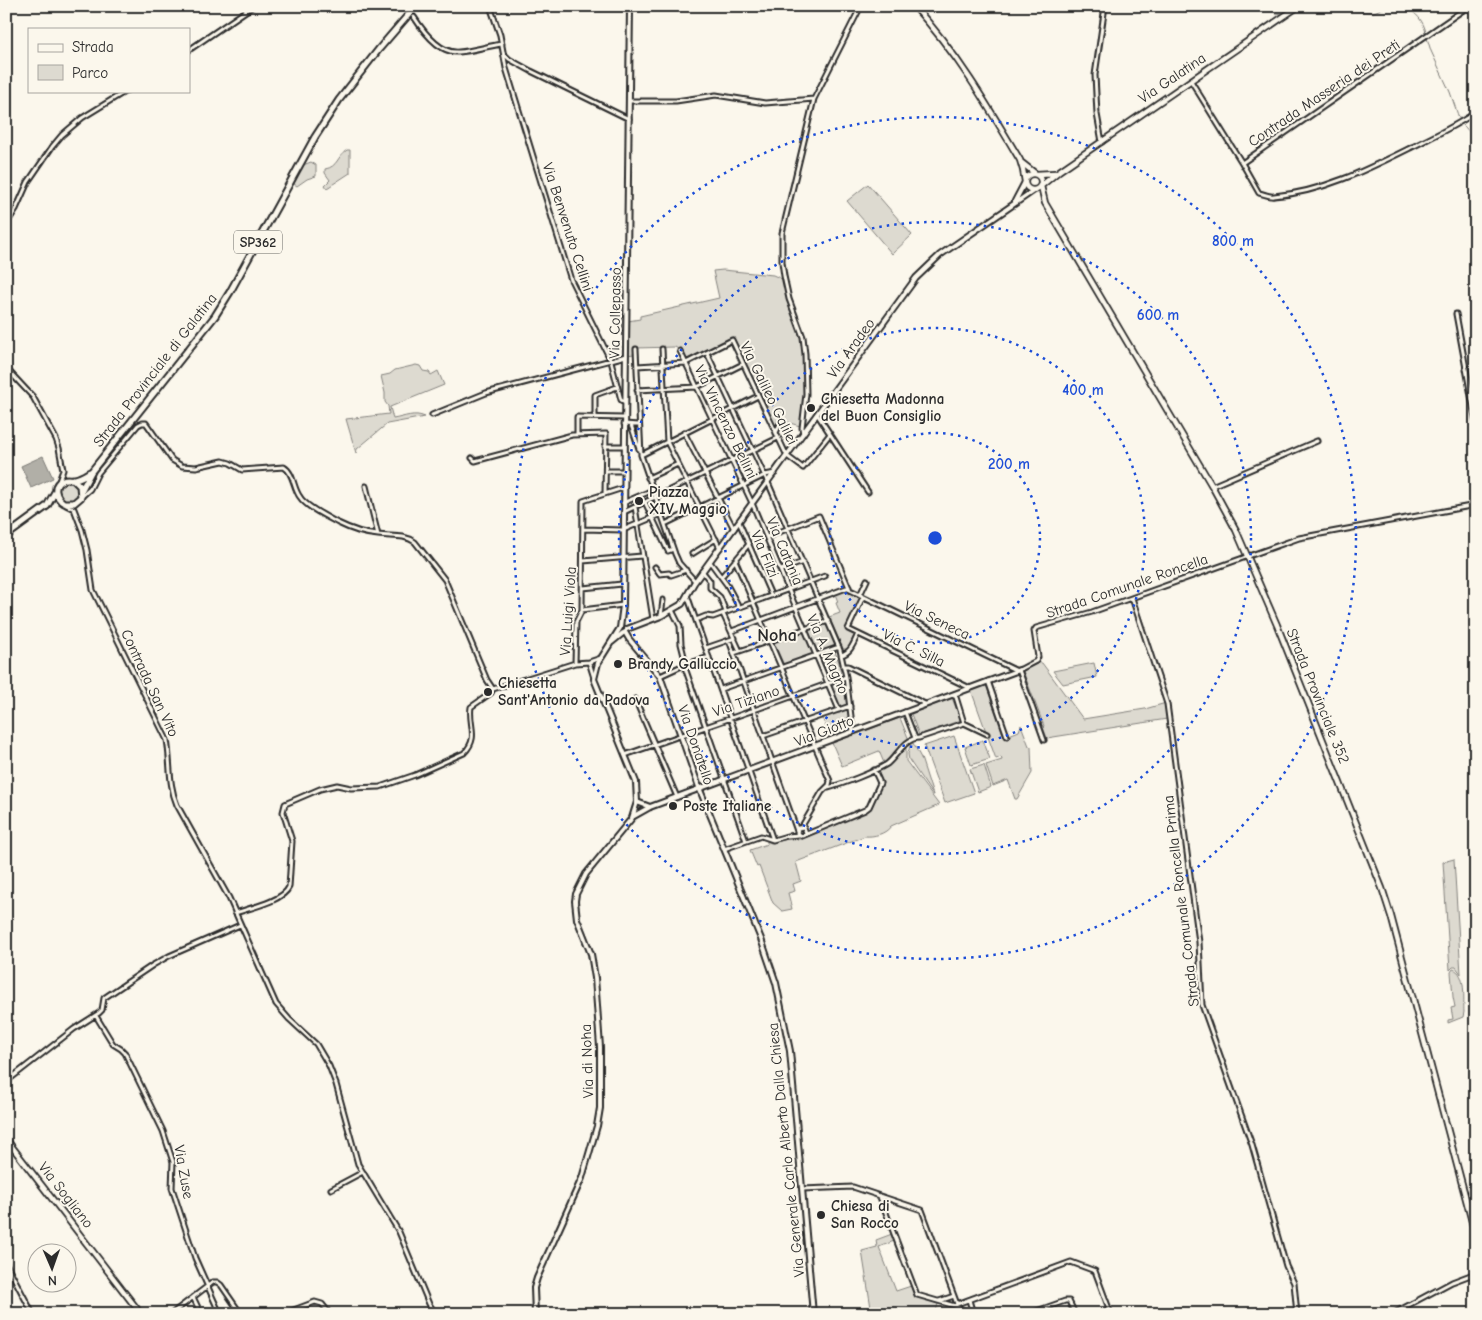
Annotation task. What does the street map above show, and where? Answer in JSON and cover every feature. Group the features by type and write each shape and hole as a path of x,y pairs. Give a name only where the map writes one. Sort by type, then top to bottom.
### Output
{"main road":[{"name":"Strada Provinciale di Galatina","path":"80,496 91,472 215,316 316,137 339,100 416,6"},
{"path":"914,6 945,41 959,61 1020,160 1041,179 1041,186 1037,190 1032,191 1026,187 1020,160"},
{"name":"Via Galatina","path":"1041,186 1059,171 1299,6"},
{"name":"Via Galatina","path":"1036,174 1059,171"},
{"path":"1025,182 1029,175 1036,174"},
{"name":"Strada Provinciale 352","path":"1041,186 1045,203"},
{"name":"Strada Provinciale 352","path":"1032,191 1045,203 1212,486 1248,556 1392,916 1476,1237"},
{"path":"6,536 46,506 56,492 59,482 68,478 83,477 91,472"},
{"path":"46,506 74,503 80,496 78,482 73,479"},
{"path":"56,492 57,496 64,503"},
{"name":"Via Sogliano","path":"6,1139 140,1314"}],"street":[{"path":"190,49 253,6"},
{"path":"403,6 407,8 409,6"},
{"name":"Via Benvenuto Cellini","path":"490,6 502,44 506,68 571,280 611,361 621,400 625,402"},
{"name":"Via Collepasso","path":"624,630 621,621 623,605 622,558 630,6"},
{"path":"803,434 806,354 801,330 789,300 784,276 781,238 814,98 861,6"},
{"path":"1102,142 1097,114 1095,75 1105,6"},
{"name":"Contrada Masseria dei Preti","path":"1469,6 1242,163 1260,193 1272,197 1332,184 1460,123 1476,112"},
{"path":"414,17 425,33 450,52 460,52 502,44"},
{"path":"503,52 507,57 524,67 628,119"},
{"path":"1191,81 1242,163"},
{"path":"6,225 16,209 28,182 52,147 82,118 124,92"},
{"path":"629,101 676,101 708,95 721,95 765,103 814,98"},
{"name":"Via Aradeo","path":"1012,204 1025,182"},
{"name":"Via Aradeo","path":"672,610 682,604 695,580 916,278 946,250 1032,191"},
{"path":"1456,314 1476,423"},
{"name":"Via Galileo Galilei","path":"707,353 732,340 787,456"},
{"path":"636,349 638,425 641,455"},
{"path":"662,349 667,442 720,548"},
{"name":"Via Vincenzo Bellini","path":"680,352 752,503"},
{"path":"637,366 686,363 707,353 765,475 839,647 846,678 853,732"},
{"path":"432,415 486,393 626,356"},
{"path":"637,390 697,387 743,364"},
{"path":"6,368 33,397 50,426 60,448 63,470 59,482"},
{"path":"595,417 595,395 617,387"},
{"path":"641,455 758,396"},
{"path":"817,414 868,492"},
{"path":"577,434 577,417 624,418"},
{"path":"776,434 781,421"},
{"path":"76,513 80,496 90,489 98,473 138,425 146,423 172,460 182,466 196,467 223,461 230,462 242,470 284,467 288,470 301,499 344,526 378,535 410,538 415,542 445,580 487,680 493,689"},
{"path":"624,424 638,425"},
{"path":"631,424 648,478 679,563 695,580"},
{"path":"684,432 734,529"},
{"path":"472,458 475,461 577,434 606,434 605,493 623,488"},
{"path":"787,456 803,468 830,434"},
{"path":"623,512 656,498 778,438"},
{"path":"1212,486 1317,441"},
{"path":"606,446 624,446"},
{"path":"648,478 678,464"},
{"path":"63,470 73,479"},
{"path":"606,471 624,471"},
{"path":"665,524 765,475 775,473"},
{"path":"366,486 378,535"},
{"path":"623,503 653,490"},
{"name":"Via Luigi Viola","path":"575,663 576,622 582,610 583,501 605,493"},
{"path":"645,502 668,551 673,548"},
{"path":"64,503 74,509 76,513"},
{"name":"Via Catania","path":"752,503 796,607"},
{"name":"Strada Comunale Roncella","path":"1018,670 1033,664 1038,657 1034,631 1036,628 1092,612 1311,535 1476,505"},
{"path":"635,507 653,619"},
{"name":"Contrada San Vito","path":"76,513 87,550 93,590 167,740 170,758 171,791 177,805 223,887 276,1004 316,1044 329,1066 336,1084 356,1158 399,1232 429,1304 434,1310 444,1314"},
{"path":"584,529 623,530 661,514"},
{"path":"732,631 849,587 819,516 767,537"},
{"name":"Via Filzi","path":"739,522 771,595"},
{"path":"692,554 716,540"},
{"path":"722,577 749,544"},
{"path":"583,561 642,556"},
{"path":"735,560 830,780 828,788"},
{"path":"710,562 722,577 739,607"},
{"path":"781,570 802,562"},
{"path":"655,568 660,574 669,573 671,575 686,570"},
{"path":"702,571 710,582 710,588 720,597 724,613 740,651"},
{"path":"696,620 706,616 714,617 825,576"},
{"path":"862,596 867,580"},
{"path":"583,588 622,584"},
{"name":"Via Seneca","path":"849,587 850,590 862,596 1018,670"},
{"path":"686,594 773,840"},
{"name":"Via C. Silla","path":"862,596 848,629 970,688"},
{"name":"Strada Comunale Roncella Prima","path":"1132,598 1167,704 1199,942 1202,1005 1252,1145 1286,1266 1294,1283 1297,1314"},
{"path":"661,616 663,600"},
{"path":"582,610 623,605"},
{"name":"Via A. Magno","path":"796,607 839,710"},
{"path":"594,679 600,658 610,643 624,630 672,610 680,626 685,664 746,841"},
{"path":"734,653 771,642 828,620"},
{"name":"Via Donatello","path":"624,630 627,637 660,676 723,850 768,957"},
{"path":"841,655 847,654 858,634"},
{"path":"706,648 735,638"},
{"path":"729,640 799,835"},
{"path":"721,690 839,647"},
{"path":"660,676 685,664 709,657"},
{"path":"235,913 279,898 287,891 292,841 283,812 285,804 337,785 351,788 380,787 415,775 464,753 470,746 473,734 471,707 491,693 493,689 575,663 589,662 600,658"},
{"path":"589,662 594,679 636,782 637,802 632,818"},
{"path":"843,666 848,666 926,705"},
{"path":"1018,670 1044,740"},
{"name":"Via Giotto","path":"632,818 650,807 700,790 1018,670"},
{"name":"Via Tiziano","path":"625,755 846,678"},
{"path":"988,681 1007,736"},
{"path":"955,694 964,723"},
{"path":"635,699 678,797"},
{"path":"763,736 850,706"},
{"path":"905,712 915,738"},
{"path":"797,830 802,826 822,792 886,764 906,744 915,738 964,723 987,734"},
{"path":"723,850 761,836 773,840 787,836 802,836 857,814 869,807 880,783 874,770"},
{"path":"637,802 650,807"},
{"name":"Via di Noha","path":"535,1314 534,1288 537,1278 582,1178 600,1108 600,1047 593,965 577,919 576,894 586,874 632,818"},
{"path":"802,826 806,829 806,833"},
{"path":"6,1082 74,1029 96,1016 102,1010 104,998 153,965 240,925"},
{"name":"Via Generale Carlo Alberto Dalla Chiesa","path":"768,957 781,1001 789,1042 813,1314"},
{"name":"Via Zuse","path":"96,1016 112,1044 125,1053 163,1131 173,1162 172,1188 195,1258 220,1314"},
{"path":"331,1189 363,1172"},
{"path":"802,1189 849,1187 922,1210 956,1305"},
{"path":"879,1197 917,1294 956,1305 972,1314"},
{"path":"956,1305 1071,1262 1095,1271 1111,1314"},
{"path":"6,1263 33,1314"},
{"path":"1392,1314 1452,1282 1476,1273"},
{"path":"171,1314 208,1285 217,1282 241,1314"},
{"path":"939,1301 954,1296"},
{"path":"193,1297 201,1314"},
{"path":"969,1300 972,1314"},
{"path":"1028,1314 1069,1301 1075,1314"},
{"path":"283,1314 315,1302 322,1304 330,1314"}],"green space":[{"path":"347,150 350,150 350,173 327,188 325,185 330,180 325,173 325,169 333,166"},
{"path":"311,162 316,165 316,176 307,179 297,186 294,184 303,165"},
{"path":"868,184 912,235 892,254 847,201"},
{"path":"723,270 773,275 784,280 804,351 805,383 800,426 780,420 775,427 733,338 686,361 680,350 675,347 635,348 634,354 627,355 628,321 640,319 640,316 719,298 713,271"},
{"path":"416,365 431,375 438,371 444,385 390,407 393,419 413,415 425,417 387,424 357,449 356,453 346,419 389,414 381,376 390,374 395,370"},
{"path":"69,481 76,484 79,491 76,498 69,501 62,498 59,491 62,484"},
{"path":"844,591 860,598 845,629 855,634 848,649 843,649 829,617 840,613 835,594"},
{"path":"827,623 836,646 817,653 808,630"},
{"path":"805,631 814,654 784,665 774,643"},
{"path":"835,652 841,672 828,677 821,656"},
{"path":"1042,663 1083,719 1145,709 1166,703 1167,719 1047,738 1023,671"},
{"path":"1094,663 1097,677 1063,684 1053,671"},
{"path":"844,680 848,705 840,708 831,685"},
{"path":"986,685 1004,737 1019,731 1021,725 1031,747 1032,773 1017,799 1015,799 1008,780 993,786 986,765 1002,760 1001,757 996,759 971,690"},
{"path":"952,698 961,720 919,735 911,714"},
{"path":"848,709 850,730 831,738 822,718"},
{"path":"900,718 909,740 886,762 884,763 879,751 842,766 832,743"},
{"path":"954,736 974,793 945,803 924,746"},
{"path":"983,740 990,759 971,765 965,747"},
{"path":"913,743 921,758 933,795 909,760 910,745"},
{"path":"906,748 906,761 939,805 891,826 879,834 865,836 796,862 801,881 793,884 795,891 788,893 792,909 782,911 773,903 759,866 757,867 750,850 767,844 767,841 771,843 788,839 802,839 870,810 883,783 878,771 888,766"},
{"path":"984,765 991,787 978,792 970,769"},
{"path":"1454,859 1461,974 1456,967 1450,970 1443,862"},
{"path":"1453,969 1462,981 1464,1012 1463,1017 1448,1023 1448,1020 1453,1019 1451,1008 1455,1007 1451,972"},
{"path":"892,1234 894,1241 879,1247 896,1291 911,1286 914,1295 938,1304 935,1314 872,1314 862,1251 877,1247 876,1240"}],"shaded area":[{"path":"43,456 53,478 31,488 21,466"}],"waterway":[{"path":"1270,6 1276,14 1283,13 1292,6"},
{"path":"1308,6 1330,10 1349,8 1354,11 1374,12 1388,6"},
{"path":"1405,6 1419,18 1426,33"},
{"path":"1427,38 1460,121"},
{"path":"1463,125 1476,139"}],"place":[{"name":"Chiesetta Madonna del Buon Consiglio","path":"811,408"},
{"name":"Piazza XIV Maggio","path":"639,501"},
{"name":"Brandy Galluccio","path":"618,664"},
{"name":"Chiesetta Sant'Antonio da Padova","path":"488,692"},
{"name":"Poste Italiane","path":"673,806"},
{"name":"Chiesa di San Rocco","path":"821,1215"}],"district":[{"name":"Noha","path":"777,635"}]}
